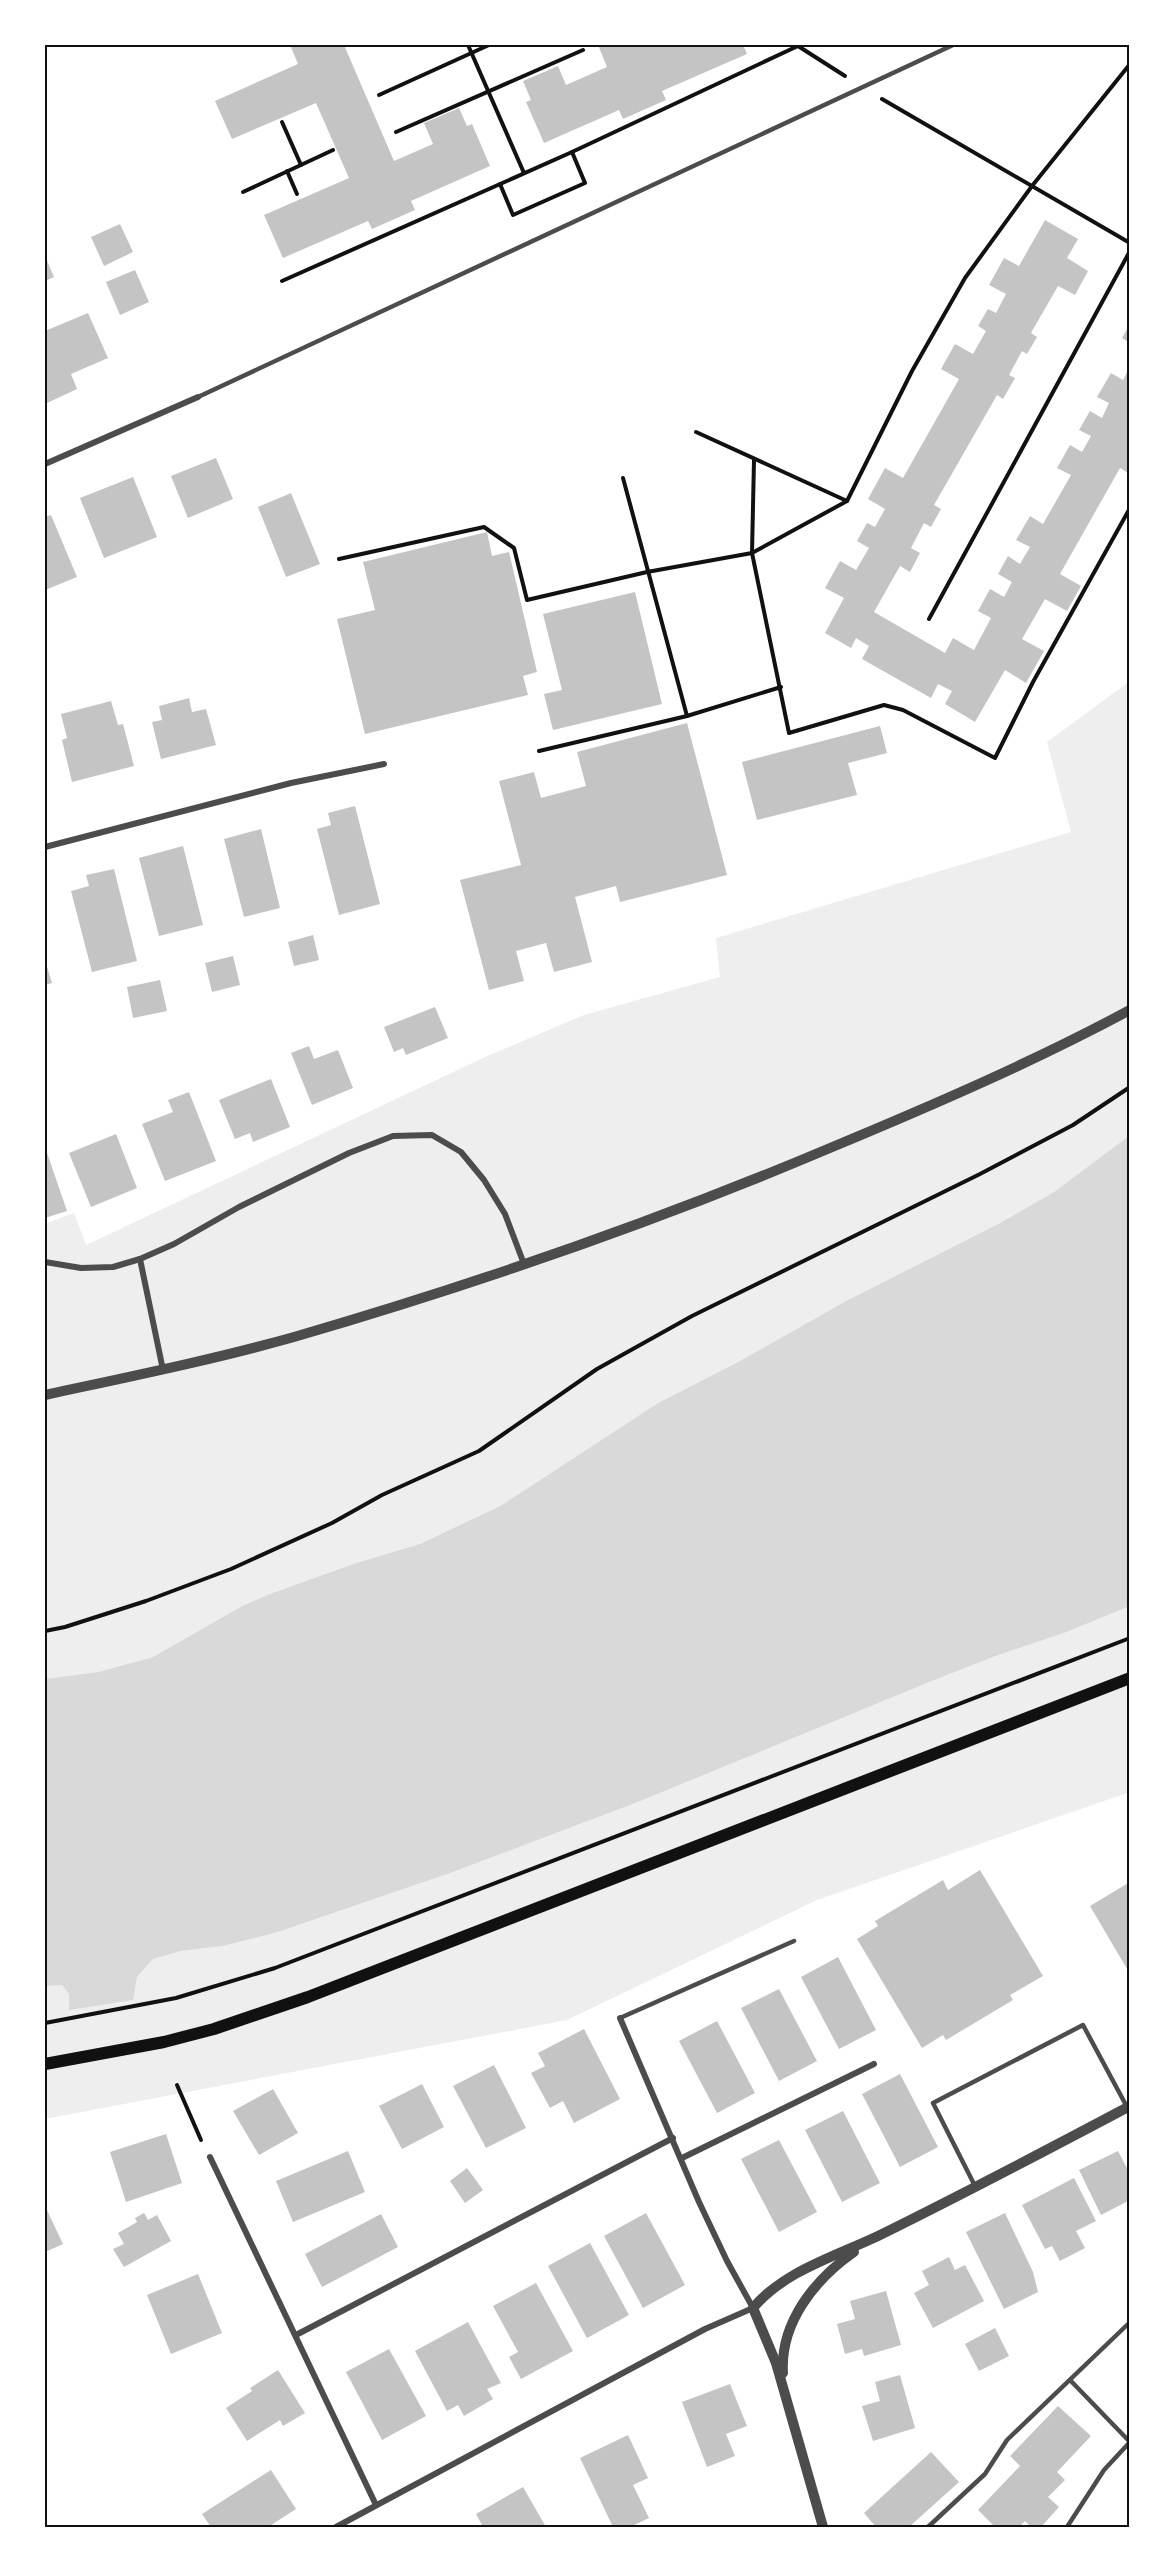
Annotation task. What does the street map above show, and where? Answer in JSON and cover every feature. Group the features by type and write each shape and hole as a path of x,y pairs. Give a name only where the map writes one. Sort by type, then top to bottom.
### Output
{"main road":[{"path":"45,2064 164,2042 214,2029 279,2007 1130,1678"}],"street":[{"path":"45,464 198,397"},
{"path":"45,847 291,783 384,764"},
{"path":"45,1395 163,1370 291,1338 524,1265 684,1207 885,1125 1033,1059 1130,1010"},
{"path":"45,1262 113,1267 140,1259 349,1153 393,1136 432,1135 461,1152 484,1179 505,1214 524,1265"},
{"path":"140,1259 163,1370"},
{"path":"620,2018 727,2261 753,2307 769,2342 823,2527"},
{"path":"682,2158 874,2064"},
{"path":"336,2527 705,2329 753,2307 784,2282 1128,2107"},
{"path":"296,2335 673,2138"},
{"path":"210,2157 376,2505"},
{"path":"784,2388 784,2351 790,2328 799,2310 831,2270 878,2236"}],"lane":[{"path":"198,397 953,45"},
{"path":"620,2018 794,1941"},
{"path":"975,2186 933,2103 943,2097 1083,2025 1128,2107"},
{"path":"928,2527 985,2474 1007,2440 1127,2325"},
{"path":"1067,2527 1104,2470 1130,2442 1070,2380"}],"path":[{"path":"468,45 524,173"},
{"path":"379,94 489,45"},
{"path":"282,281 572,152 798,45 863,87 1130,243"},
{"path":"396,132 583,50"},
{"path":"339,559 484,527 514,548 527,600 647,572 752,553 847,501 912,371 965,278 1032,186 1130,64"},
{"path":"282,122 301,165"},
{"path":"243,192 333,150"},
{"path":"500,184 513,215 539,204 585,183 572,152"},
{"path":"287,171 297,194"},
{"path":"929,618 1130,251"},
{"path":"696,432 847,501"},
{"path":"754,460 752,553 789,733 884,705 903,710 995,758 1033,682 1130,508"},
{"path":"623,478 687,716"},
{"path":"539,751 687,716 781,687"},
{"path":"45,1631 146,1601 231,1569 332,1523 382,1495 479,1451 597,1369 692,1316 991,1169 1073,1125 1130,1087"},
{"path":"45,2023 176,1998 275,1968 1130,1638"},
{"path":"177,2085 210,2157"}],"shaded area":[{"path":"1130,681 1130,1135 1054,1192 1000,1223 846,1301 738,1362 658,1403 502,1505 420,1544 356,1563 242,1606 153,1657 98,1672 45,1679 45,1224 74,1213 86,1245 483,1058 584,1015 720,977 716,938 1071,832 1047,742"},
{"path":"1130,1135 1130,1606 1064,1633 993,1657 638,1802 453,1872 275,1933 223,1946 181,1951 153,1959 137,1977 133,2000 69,2010 69,1994 62,1985 45,1986 45,1679 98,1672 153,1657 242,1606 356,1563 420,1544 502,1505 658,1403 738,1362 846,1301 1000,1223 1054,1192"},
{"path":"1130,1606 1130,1792 817,1900 567,2020 45,2119 45,1986 62,1985 69,1994 70,2010 137,1977 152,1959 181,1951 223,1946 275,1933 453,1872 638,1802 993,1657 1064,1633"}],"building":[{"path":"290,45 344,45 394,161 433,144 424,123 459,108 467,126 472,124 490,166 411,201 415,210 372,229 368,221 283,258 264,215 349,178 316,103 232,139 215,101 298,64"},
{"path":"598,45 743,45 747,54 662,91 666,100 623,119 619,110 544,143 526,102 531,100 523,81 558,66 566,85 607,67"},
{"path":"1045,220 1078,239 1067,258 1088,271 1075,295 1058,286 1031,333 1037,337 1027,354 1022,351 1009,375 1015,378 1003,399 997,395 934,505 941,509 931,527 924,523 911,548 920,553 910,572 900,566 874,612 945,653 953,638 974,650 991,618 978,611 990,589 1004,597 1012,582 998,574 1008,556 1020,564 1030,547 1016,540 1030,516 1043,524 1071,475 1057,468 1070,445 1082,452 1091,436 1079,430 1090,411 1102,418 1109,403 1097,397 1111,373 1123,380 1130,367 1130,474 1120,468 1060,574 1081,586 1067,611 1045,599 1022,639 1044,651 1026,683 1005,670 975,722 945,704 952,691 938,684 931,698 862,659 869,646 856,638 851,648 825,633 844,598 825,588 840,561 856,570 869,548 857,541 867,523 875,527 885,509 868,499 885,468 903,478 959,379 941,369 955,344 973,354 986,331 978,326 988,309 996,313 1006,294 989,285 1004,258 1019,266"},
{"path":"120,224 133,252 104,266 91,237"},
{"path":"45,256 54,277 45,281"},
{"path":"135,270 149,302 120,315 106,282"},
{"path":"88,313 108,358 71,374 77,389 45,404 45,331"},
{"path":"1130,324 1130,343 1122,338"},
{"path":"216,458 233,499 188,518 171,476"},
{"path":"133,477 157,537 104,558 80,498"},
{"path":"291,493 320,564 286,577 258,507"},
{"path":"51,515 77,577 45,590 45,517"},
{"path":"487,532 492,556 509,552 537,672 523,676 528,695 365,734 337,619 375,610 363,562"},
{"path":"635,592 662,704 553,730 544,694 562,690 543,614"},
{"path":"189,698 192,712 206,709 216,745 161,759 152,722 162,720 159,706"},
{"path":"111,701 118,725 123,724 134,766 72,782 62,740 67,738 61,714"},
{"path":"687,723 727,875 620,902 616,886 575,897 592,962 554,972 546,943 516,951 524,981 489,990 460,880 521,865 499,781 534,772 541,798 586,786 577,752"},
{"path":"880,726 887,753 848,763 857,795 757,820 742,762"},
{"path":"355,806 380,904 339,915 317,829 331,825 328,813"},
{"path":"261,829 280,908 244,917 224,839"},
{"path":"183,846 203,925 159,936 139,858"},
{"path":"114,869 137,961 92,972 71,891 89,886 86,875"},
{"path":"313,935 319,960 294,966 288,942"},
{"path":"233,956 240,985 212,992 205,963"},
{"path":"45,960 52,983 45,985"},
{"path":"160,980 167,1011 133,1018 127,987"},
{"path":"435,1007 448,1038 406,1055 403,1048 394,1052 384,1027"},
{"path":"309,1046 314,1059 338,1050 353,1088 312,1105 291,1053"},
{"path":"271,1079 290,1127 253,1142 250,1133 235,1139 219,1100"},
{"path":"189,1092 216,1161 165,1181 142,1124 173,1112 168,1100"},
{"path":"116,1134 137,1188 91,1207 69,1153"},
{"path":"45,1147 67,1211 45,1218"},
{"path":"980,1870 1043,1976 1010,1995 1013,2000 946,2040 943,2035 922,2048 857,1939 878,1926 875,1921 943,1880 948,1890"},
{"path":"1130,1882 1130,1974 1090,1906"},
{"path":"838,1957 876,2030 839,2049 801,1977"},
{"path":"779,1989 817,2061 779,2081 741,2008"},
{"path":"717,2021 755,2093 717,2113 679,2041"},
{"path":"584,2029 620,2099 574,2123 563,2101 550,2108 531,2073 545,2066 538,2053"},
{"path":"494,2065 526,2128 486,2148 453,2086"},
{"path":"900,2074 938,2147 900,2167 862,2094"},
{"path":"422,2084 444,2127 402,2149 379,2106"},
{"path":"273,2089 298,2133 259,2155 233,2111"},
{"path":"843,2111 880,2183 842,2202 805,2130"},
{"path":"166,2134 182,2183 126,2202 110,2152"},
{"path":"779,2140 817,2212 779,2232 741,2159"},
{"path":"348,2151 365,2192 293,2222 276,2181"},
{"path":"1118,2151 1130,2174 1130,2200 1101,2215 1079,2170"},
{"path":"467,2168 483,2190 465,2203 450,2181"},
{"path":"1074,2178 1096,2221 1076,2231 1085,2248 1060,2261 1052,2246 1045,2249 1022,2205"},
{"path":"45,2206 63,2244 45,2252"},
{"path":"144,2213 148,2220 157,2215 171,2241 124,2267 113,2249 124,2244 118,2233 137,2222 135,2218"},
{"path":"646,2213 685,2285 643,2308 604,2236"},
{"path":"1005,2213 1033,2272 1038,2292 1004,2309 966,2232"},
{"path":"381,2214 398,2247 322,2287 305,2254"},
{"path":"590,2243 629,2315 587,2338 548,2266"},
{"path":"949,2257 955,2270 965,2265 984,2301 933,2328 914,2293 929,2285 922,2271"},
{"path":"198,2274 222,2333 171,2354 147,2295"},
{"path":"536,2283 573,2351 521,2379 509,2357 518,2352 493,2306"},
{"path":"886,2291 901,2345 864,2356 862,2349 845,2354 837,2324 855,2319 850,2301"},
{"path":"468,2322 501,2383 487,2389 493,2399 464,2416 458,2405 447,2411 415,2351"},
{"path":"995,2328 1009,2356 979,2371 965,2344"},
{"path":"389,2349 426,2416 382,2440 346,2372"},
{"path":"278,2370 305,2413 283,2426 280,2420 247,2441 226,2408 252,2391 250,2388"},
{"path":"900,2375 915,2428 873,2441 862,2406 880,2401 875,2382"},
{"path":"730,2384 747,2426 726,2434 735,2456 707,2467 682,2402"},
{"path":"1058,2406 1091,2436 1057,2472 1065,2480 1048,2497 1059,2507 1041,2527 1031,2527 1025,2521 1019,2527 995,2527 978,2510 1020,2466 1010,2456"},
{"path":"628,2435 648,2478 633,2485 649,2518 630,2527 613,2527 580,2458"},
{"path":"931,2452 959,2482 909,2527 876,2527 864,2513"},
{"path":"271,2470 296,2509 268,2527 211,2527 202,2514"},
{"path":"523,2487 546,2527 483,2527 476,2514"}]}
